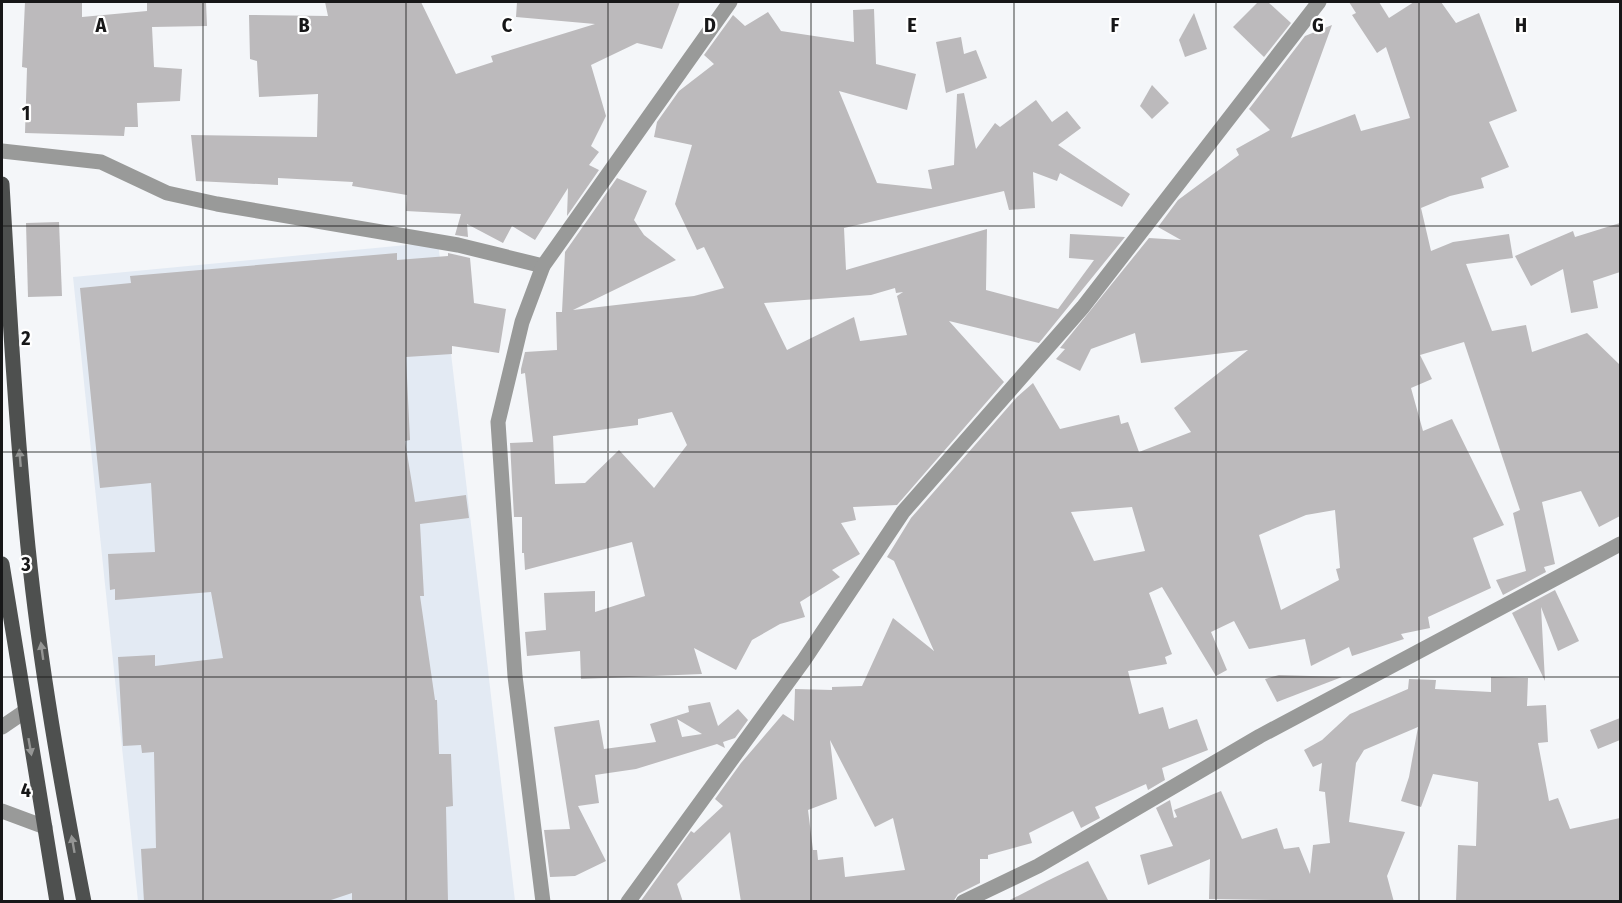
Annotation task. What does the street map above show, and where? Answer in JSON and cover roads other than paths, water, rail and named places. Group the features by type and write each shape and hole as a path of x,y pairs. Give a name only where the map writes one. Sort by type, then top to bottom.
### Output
{"main road":[{"path":"2,184 14,391 29,549 51,712 84,902"},
{"path":"2,564 24,712 57,902"}],"street":[{"path":"543,902 515,676 498,422 522,322 543,266 730,2"},
{"path":"628,902 804,660 903,512 1083,307 1319,2"},
{"path":"2,151 101,162 177,195 458,245 543,266"},
{"path":"963,902 1038,866 1260,736 1620,544"},
{"path":"2,727 24,712"},
{"path":"2,811 45,827"}]}
